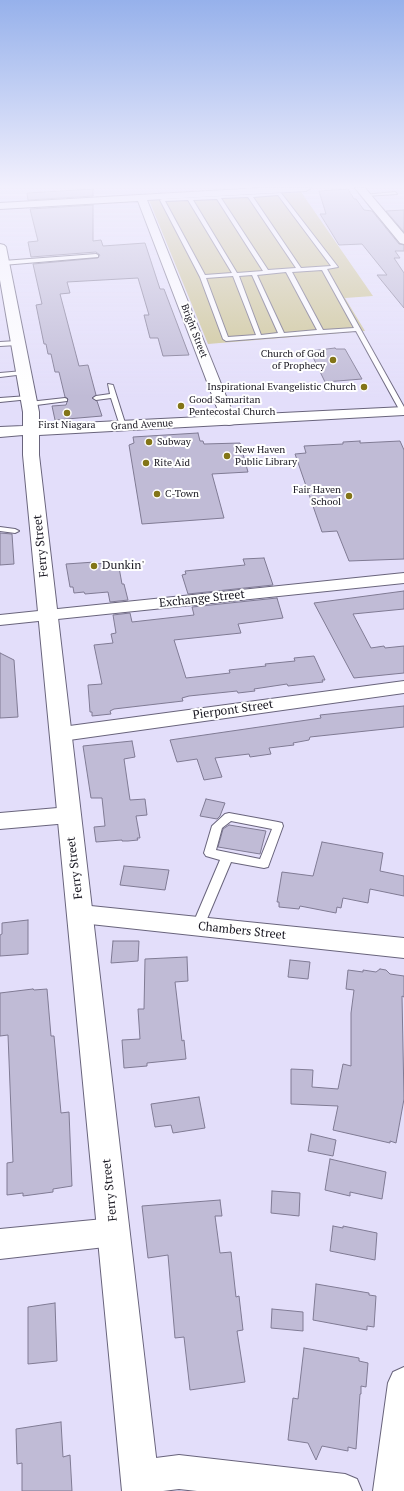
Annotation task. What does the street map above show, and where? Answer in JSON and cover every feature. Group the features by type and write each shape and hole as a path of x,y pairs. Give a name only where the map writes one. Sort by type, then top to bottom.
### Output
{"main road":[{"name":"Ferry Street","path":"2,258 3,278 18,343 29,401 32,430 31,455 62,734 69,815 81,914 140,1484"},
{"name":"Grand Avenue","path":"0,432 404,411"}],"street":[{"name":"Bright Street","path":"165,258 229,421"},
{"name":"Exchange Street","path":"0,620 404,578"},
{"name":"Pierpont Street","path":"62,734 404,687"},
{"path":"0,821 69,815"},
{"name":"Chambers Street","path":"81,914 404,948"},
{"path":"0,1244 114,1232"},
{"path":"390,1491 404,1383"},
{"path":"140,1484 180,1472 288,1488 345,1491"}],"lane":[{"path":"3,263 75,258"},
{"path":"193,258 203,277 226,339 359,329"},
{"path":"225,258 235,274 259,336"},
{"path":"257,258 266,272"},
{"path":"292,258 300,270"},
{"path":"203,277 335,267 328,258"},
{"path":"324,268 404,411"},
{"path":"288,270 322,332"},
{"path":"254,273 282,335"},
{"path":"0,344 18,343"},
{"path":"0,374 23,373"},
{"path":"110,385 123,426"},
{"path":"96,398 114,396"},
{"path":"0,400 66,400"},
{"path":"0,529 15,531"},
{"path":"229,817 278,826 264,864 228,856 210,853 217,826 229,817"},
{"path":"198,926 228,856"}],"shaded area":[{"path":"173,258 346,258 373,296 345,298 365,331 208,344"}],"building":[{"path":"98,258 150,258 160,289 164,289 189,355 163,356 158,338 150,338 144,315 149,315 138,278 67,282 70,293 60,294 79,366 88,365 96,395 92,398 97,401 102,416 55,420 52,406 66,405 68,399 65,397 59,372 55,372 51,354 48,354 46,344 44,344 36,305 42,304 33,264"},
{"path":"373,258 400,258 394,258 404,273 404,308 377,275 387,275"},
{"name":"Church of God of Prophecy","path":"335,348 345,349 362,379 325,382 310,351"},
{"path":"198,433 200,441 203,441 204,444 240,443 248,472 212,474 224,518 142,524 129,445 134,443 133,437"},
{"name":"Fair Haven School","path":"360,441 360,443 400,441 404,450 404,559 349,561 337,531 322,532 295,454 306,453 304,446 343,444 343,442"},
{"path":"0,533 12,534 14,564 0,565"},
{"path":"264,558 273,585 188,594 182,575 186,574 185,571 245,565 243,559"},
{"path":"95,562 96,564 118,562 122,584 124,584 128,600 110,602 108,592 85,594 84,592 74,593 73,587 70,587 66,564"},
{"path":"404,591 404,609 353,614 371,648 384,646 385,648 404,646 404,673 354,678 314,603"},
{"path":"277,598 283,618 238,624 241,633 174,640 186,678 230,673 229,670 266,666 265,664 295,661 294,658 314,656 325,680 322,680 323,682 288,686 287,684 238,693 237,691 189,696 182,698 183,701 114,709 110,711 111,714 92,716 92,712 90,712 88,685 102,684 94,645 113,643 111,634 116,633 113,615 130,613 132,622 194,615 192,607"},
{"path":"0,653 14,660 18,717 0,718"},
{"path":"404,706 404,727 310,737 309,740 293,743 294,745 269,748 271,754 250,757 249,754 215,758 222,777 204,780 197,759 177,762 170,740 321,718 320,715"},
{"path":"132,741 135,757 124,759 130,800 145,799 147,815 136,816 140,838 137,838 138,840 128,841 96,842 94,827 105,826 102,798 91,798 83,746"},
{"path":"206,799 225,803 220,816 217,819 200,816"},
{"path":"229,825 266,831 260,854 218,847 223,829"},
{"path":"322,842 383,853 380,871 404,876 404,896 370,889 368,903 343,898 341,908 337,907 336,913 300,906 299,909 279,907 279,902 277,902 282,872 313,876"},
{"path":"124,866 169,870 165,890 120,885"},
{"path":"28,920 28,954 0,956 0,935 2,934 2,923"},
{"path":"113,941 139,941 138,961 111,963"},
{"path":"187,957 188,981 175,982 182,1041 184,1040 186,1059 147,1063 147,1066 124,1068 122,1040 140,1039 138,1009 144,1009 145,959"},
{"path":"290,960 310,962 308,979 288,977"},
{"path":"380,969 386,970 390,974 404,976 404,997 402,996 404,1099 396,1143 390,1141 390,1143 333,1130 338,1106 291,1104 291,1069 313,1070 312,1087 338,1089 343,1064 351,1066 351,1013 354,990 346,989 348,970 376,972"},
{"path":"47,989 51,1036 54,1036 61,1113 69,1112 72,1186 53,1189 53,1192 23,1196 23,1193 7,1195 7,1163 13,1162 8,1035 0,1036 0,993"},
{"path":"199,1097 205,1128 173,1133 171,1125 155,1127 151,1104"},
{"path":"311,1134 336,1140 333,1156 308,1151"},
{"path":"330,1159 386,1172 382,1199 350,1192 350,1196 325,1190"},
{"path":"272,1191 300,1193 299,1216 271,1213"},
{"path":"220,1200 222,1216 215,1216 220,1253 231,1252 236,1297 239,1296 243,1330 237,1331 245,1382 190,1390 184,1337 175,1338 168,1255 148,1258 142,1206"},
{"path":"333,1226 343,1228 343,1226 377,1233 375,1260 330,1251"},
{"path":"316,1284 369,1293 369,1295 376,1296 374,1327 367,1326 367,1330 313,1320"},
{"path":"55,1303 57,1361 28,1364 28,1307"},
{"path":"272,1309 303,1312 303,1331 271,1328"},
{"path":"304,1348 359,1358 359,1361 368,1363 366,1387 361,1386 356,1449 348,1447 348,1451 322,1446 316,1460 308,1443 288,1440 293,1398 298,1399"},
{"path":"61,1422 63,1457 70,1455 72,1491 22,1491 22,1463 17,1464 16,1429"}],"place":[{"name":"Church of God of Prophecy","path":"333,360"},
{"name":"Inspirational Evangelistic Church","path":"364,387"},
{"name":"Good Samaritan Pentecostal Church","path":"181,406"},
{"name":"First Niagara","path":"67,413"},
{"name":"Subway","path":"149,442"},
{"name":"New Haven Public Library","path":"227,456"},
{"name":"Rite Aid","path":"146,463"},
{"name":"C-Town","path":"157,494"},
{"name":"Fair Haven School","path":"349,496"},
{"name":"Dunkin'","path":"94,566"}]}
